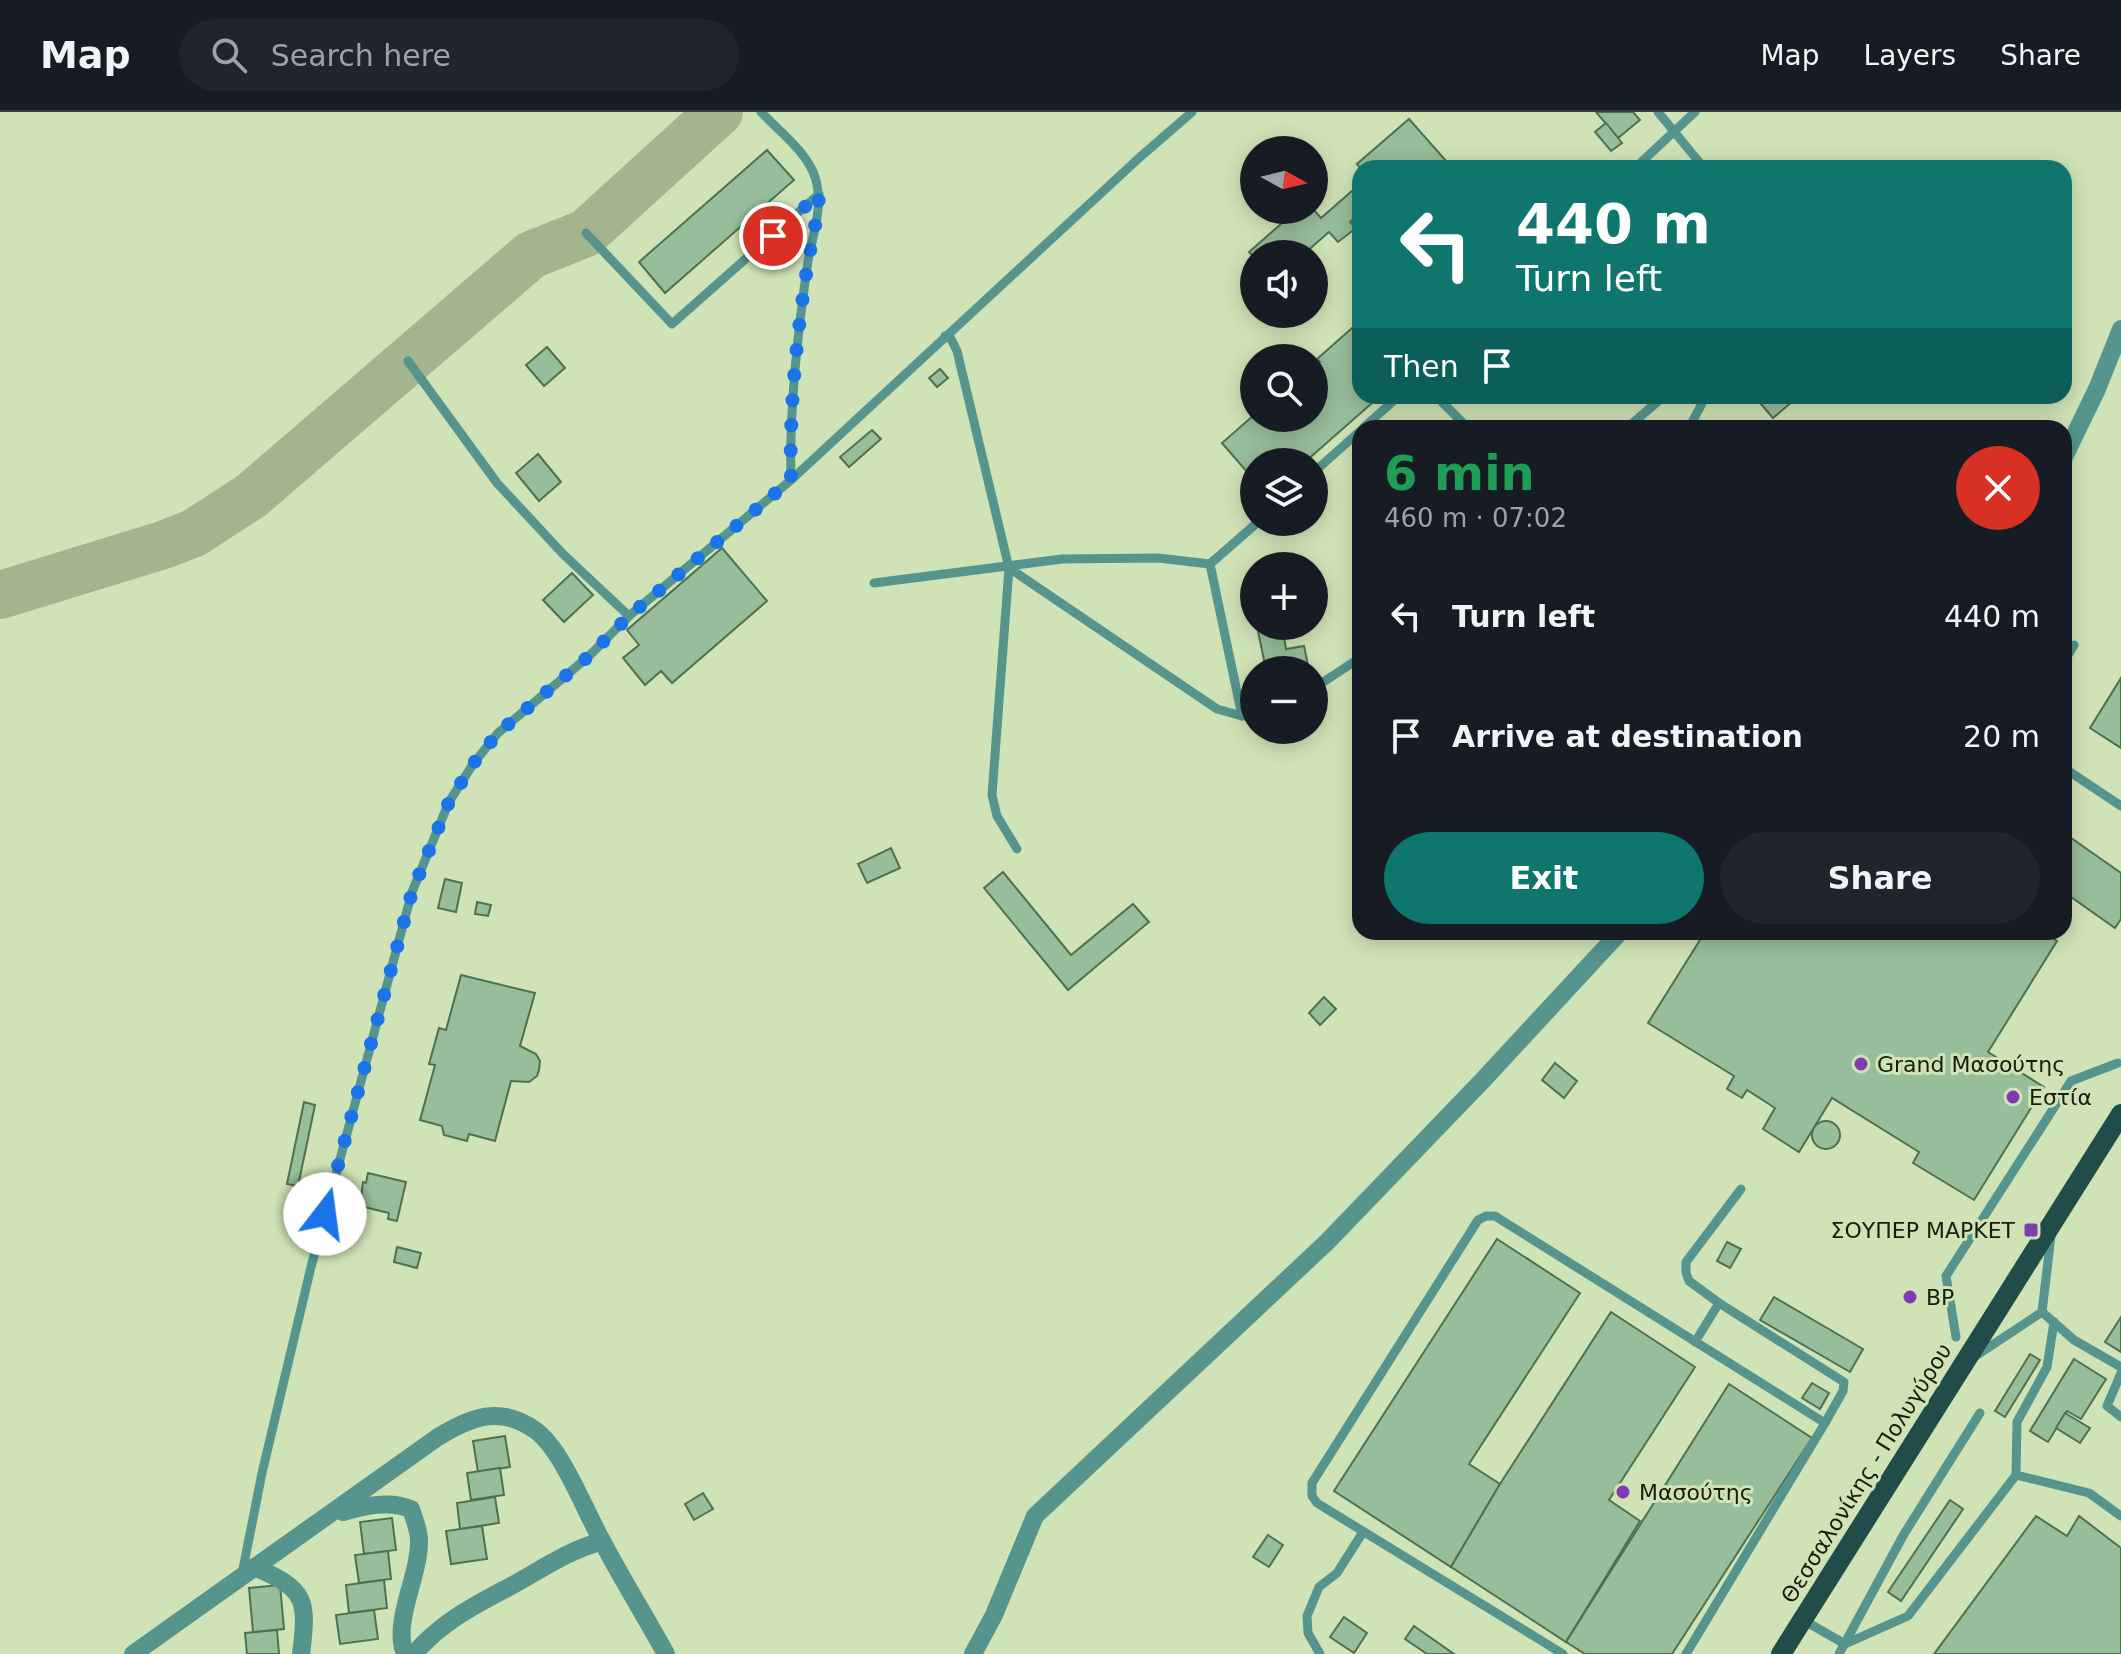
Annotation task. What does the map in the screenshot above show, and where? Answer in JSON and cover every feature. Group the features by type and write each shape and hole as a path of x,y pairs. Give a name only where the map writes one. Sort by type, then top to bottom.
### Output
{"main road":[{"name":"Θεσσαλονίκης - Πολυγύρου","path":"1781,1654 2121,1114"}],"street":[{"path":"2072,441 2121,329"},
{"path":"973,1654 994,1615 1035,1516 1327,1242 1613,940"},
{"path":"137,1653 438,1437 466,1420 489,1416 519,1422 537,1431 555,1450 666,1654"},
{"path":"329,1516 361,1507 398,1504 411,1509 419,1538 418,1557 399,1640 405,1654"},
{"path":"414,1654 460,1612 555,1558 602,1541"},
{"path":"248,1572 283,1579 296,1589 305,1617 301,1654"}],"lane":[{"path":"761,112 797,149 814,174 819,194 796,372 790,444 791,480"},
{"path":"248,1572 262,1473 311,1267 412,892 449,802 473,764 498,733 589,656 629,616 791,480 1192,112"},
{"path":"1658,112 1698,160"},
{"path":"1643,160 1695,112"},
{"path":"586,233 672,324 819,194"},
{"path":"945,336 951,339 957,351 1009,568 992,795 997,816 1017,849"},
{"path":"408,361 497,483 563,554 629,616"},
{"path":"1372,420 1390,404"},
{"path":"1444,404 1460,420"},
{"path":"1636,420 1655,404"},
{"path":"1328,459 1352,438"},
{"path":"874,583 1062,559 1158,558 1210,564 1242,536"},
{"path":"1210,564 1240,706"},
{"path":"1009,568 1217,709 1240,715"},
{"path":"1328,679 1352,663"},
{"path":"2072,773 2121,806"},
{"path":"1956,1337 1946,1276 2071,1081 2118,1063"},
{"path":"1686,1654 1843,1391 1844,1382 1689,1281 1686,1262 1741,1189"},
{"path":"1563,1654 1363,1532 1317,1503 1312,1496 1312,1483 1478,1220 1495,1216 1825,1423"},
{"path":"2042,1312 2052,1222"},
{"path":"1695,1342 1719,1303"},
{"path":"2042,1312 2074,1340 2121,1370 2107,1406 2121,1417"},
{"path":"1961,1365 2042,1312"},
{"path":"1845,1644 1908,1616 2016,1475 2017,1422 2047,1367 2054,1322"},
{"path":"1839,1654 1904,1534 1980,1413"},
{"path":"2016,1475 2089,1493 2121,1516"},
{"path":"1320,1654 1308,1633 1307,1616 1319,1587 1337,1573 1363,1532"},
{"path":"1803,1620 1845,1644"}],"building":[{"path":"1596,112 1633,112 1640,120 1618,138"},
{"path":"1409,119 1445,160 1362,160"},
{"path":"1606,123 1622,143 1611,151 1595,132"},
{"path":"767,150 794,180 665,293 639,262"},
{"path":"1352,191 1352,231 1338,242 1329,232 1320,240 1263,240 1281,224 1328,224 1328,212"},
{"path":"1352,328 1352,404 1371,404 1321,448 1240,448 1240,464 1222,443 1240,427 1240,432 1328,432 1328,349"},
{"path":"547,347 565,368 544,386 526,365"},
{"path":"940,369 948,378 937,387 929,378"},
{"path":"1761,404 1790,404 1773,418"},
{"path":"872,430 881,439 849,467 840,457"},
{"path":"538,454 561,482 539,501 516,473"},
{"path":"722,548 767,601 672,683 661,671 645,685 623,658 639,645 627,630"},
{"path":"572,573 593,595 564,622 543,600"},
{"path":"1260,640 1284,640 1286,649 1304,646 1306,656 1263,656"},
{"path":"2121,678 2121,748 2090,728"},
{"path":"2072,839 2121,873 2121,919 2115,928 2072,898"},
{"path":"891,848 900,868 867,883 858,864"},
{"path":"1003,872 1071,955 1133,904 1149,922 1068,990 984,888"},
{"path":"445,879 462,883 456,912 438,908"},
{"path":"477,902 491,905 488,916 475,914"},
{"name":"Grand Μασούτης","path":"1700,940 2057,941 1988,1052 2044,1087 1974,1200 1913,1163 1919,1152 1832,1098 1799,1152 1763,1129 1775,1108 1747,1090 1742,1098 1727,1089 1734,1076 1648,1023"},
{"path":"461,975 535,993 520,1046 536,1054 540,1061 539,1070 529,1082 511,1081 495,1141 469,1134 467,1141 444,1135 442,1126 420,1120 435,1065 429,1064 439,1028 446,1030"},
{"path":"1324,997 1336,1009 1320,1025 1309,1013"},
{"path":"1555,1063 1577,1081 1564,1098 1542,1080"},
{"path":"304,1102 315,1105 298,1186 287,1184"},
{"path":"1826,1121 1836,1125 1840,1135 1836,1145 1826,1149 1816,1145 1812,1135 1816,1125"},
{"path":"368,1173 406,1182 397,1221 388,1219 389,1213 360,1206 363,1182 366,1183"},
{"path":"1497,1239 1580,1293 1469,1464 1500,1484 1451,1567 1334,1491"},
{"path":"1727,1242 1741,1249 1730,1268 1717,1261"},
{"path":"397,1247 421,1253 417,1268 394,1262"},
{"path":"1774,1297 1863,1349 1850,1372 1760,1320"},
{"path":"1611,1312 1695,1367 1609,1500 1640,1521 1566,1642 1451,1567 1500,1484"},
{"path":"2121,1317 2121,1352 2105,1342"},
{"path":"2030,1354 2040,1360 2005,1417 1995,1411"},
{"path":"2074,1359 2106,1379 2081,1419 2067,1411 2048,1442 2030,1431"},
{"path":"1812,1383 1829,1393 1820,1409 1802,1398"},
{"path":"1729,1384 1812,1438 1672,1654 1585,1654 1566,1642"},
{"path":"2065,1413 2090,1428 2080,1443 2056,1428"},
{"path":"505,1436 510,1467 478,1472 473,1441"},
{"path":"500,1468 504,1495 471,1500 467,1473"},
{"path":"703,1493 713,1509 694,1520 685,1504"},
{"path":"495,1497 499,1523 460,1529 457,1503"},
{"path":"1950,1500 1963,1509 1901,1601 1888,1592"},
{"path":"2036,1516 2067,1536 2079,1516 2121,1548 2121,1654 1934,1654"},
{"path":"392,1518 396,1550 364,1554 360,1522"},
{"path":"482,1526 487,1559 451,1564 446,1531"},
{"path":"1268,1535 1283,1545 1269,1567 1253,1557"},
{"path":"388,1551 391,1579 359,1583 355,1555"},
{"path":"384,1580 387,1608 349,1613 346,1585"},
{"path":"280,1585 284,1629 253,1632 249,1588"},
{"path":"374,1610 378,1639 340,1644 336,1615"},
{"path":"1344,1617 1367,1633 1354,1653 1330,1637"},
{"path":"1414,1626 1454,1654 1427,1654 1405,1639"},
{"path":"277,1630 279,1654 247,1654 245,1633"}],"taxiway":[{"path":"0,595 194,533 251,496 531,255 586,233 719,112"}],"place":[{"name":"Grand Μασούτης","path":"1861,1064"},
{"name":"Εστία","path":"2013,1097"},
{"name":"ΣΟΥΠΕΡ ΜΑΡΚΕΤ","path":"2031,1230"},
{"name":"BP","path":"1910,1297"},
{"name":"Μασούτης","path":"1623,1492"}],"route":[{"path":"325,1214 412,892 449,802 473,764 498,733 589,656 629,616 791,480 790,444 796,372 819,194 773,236"}]}
